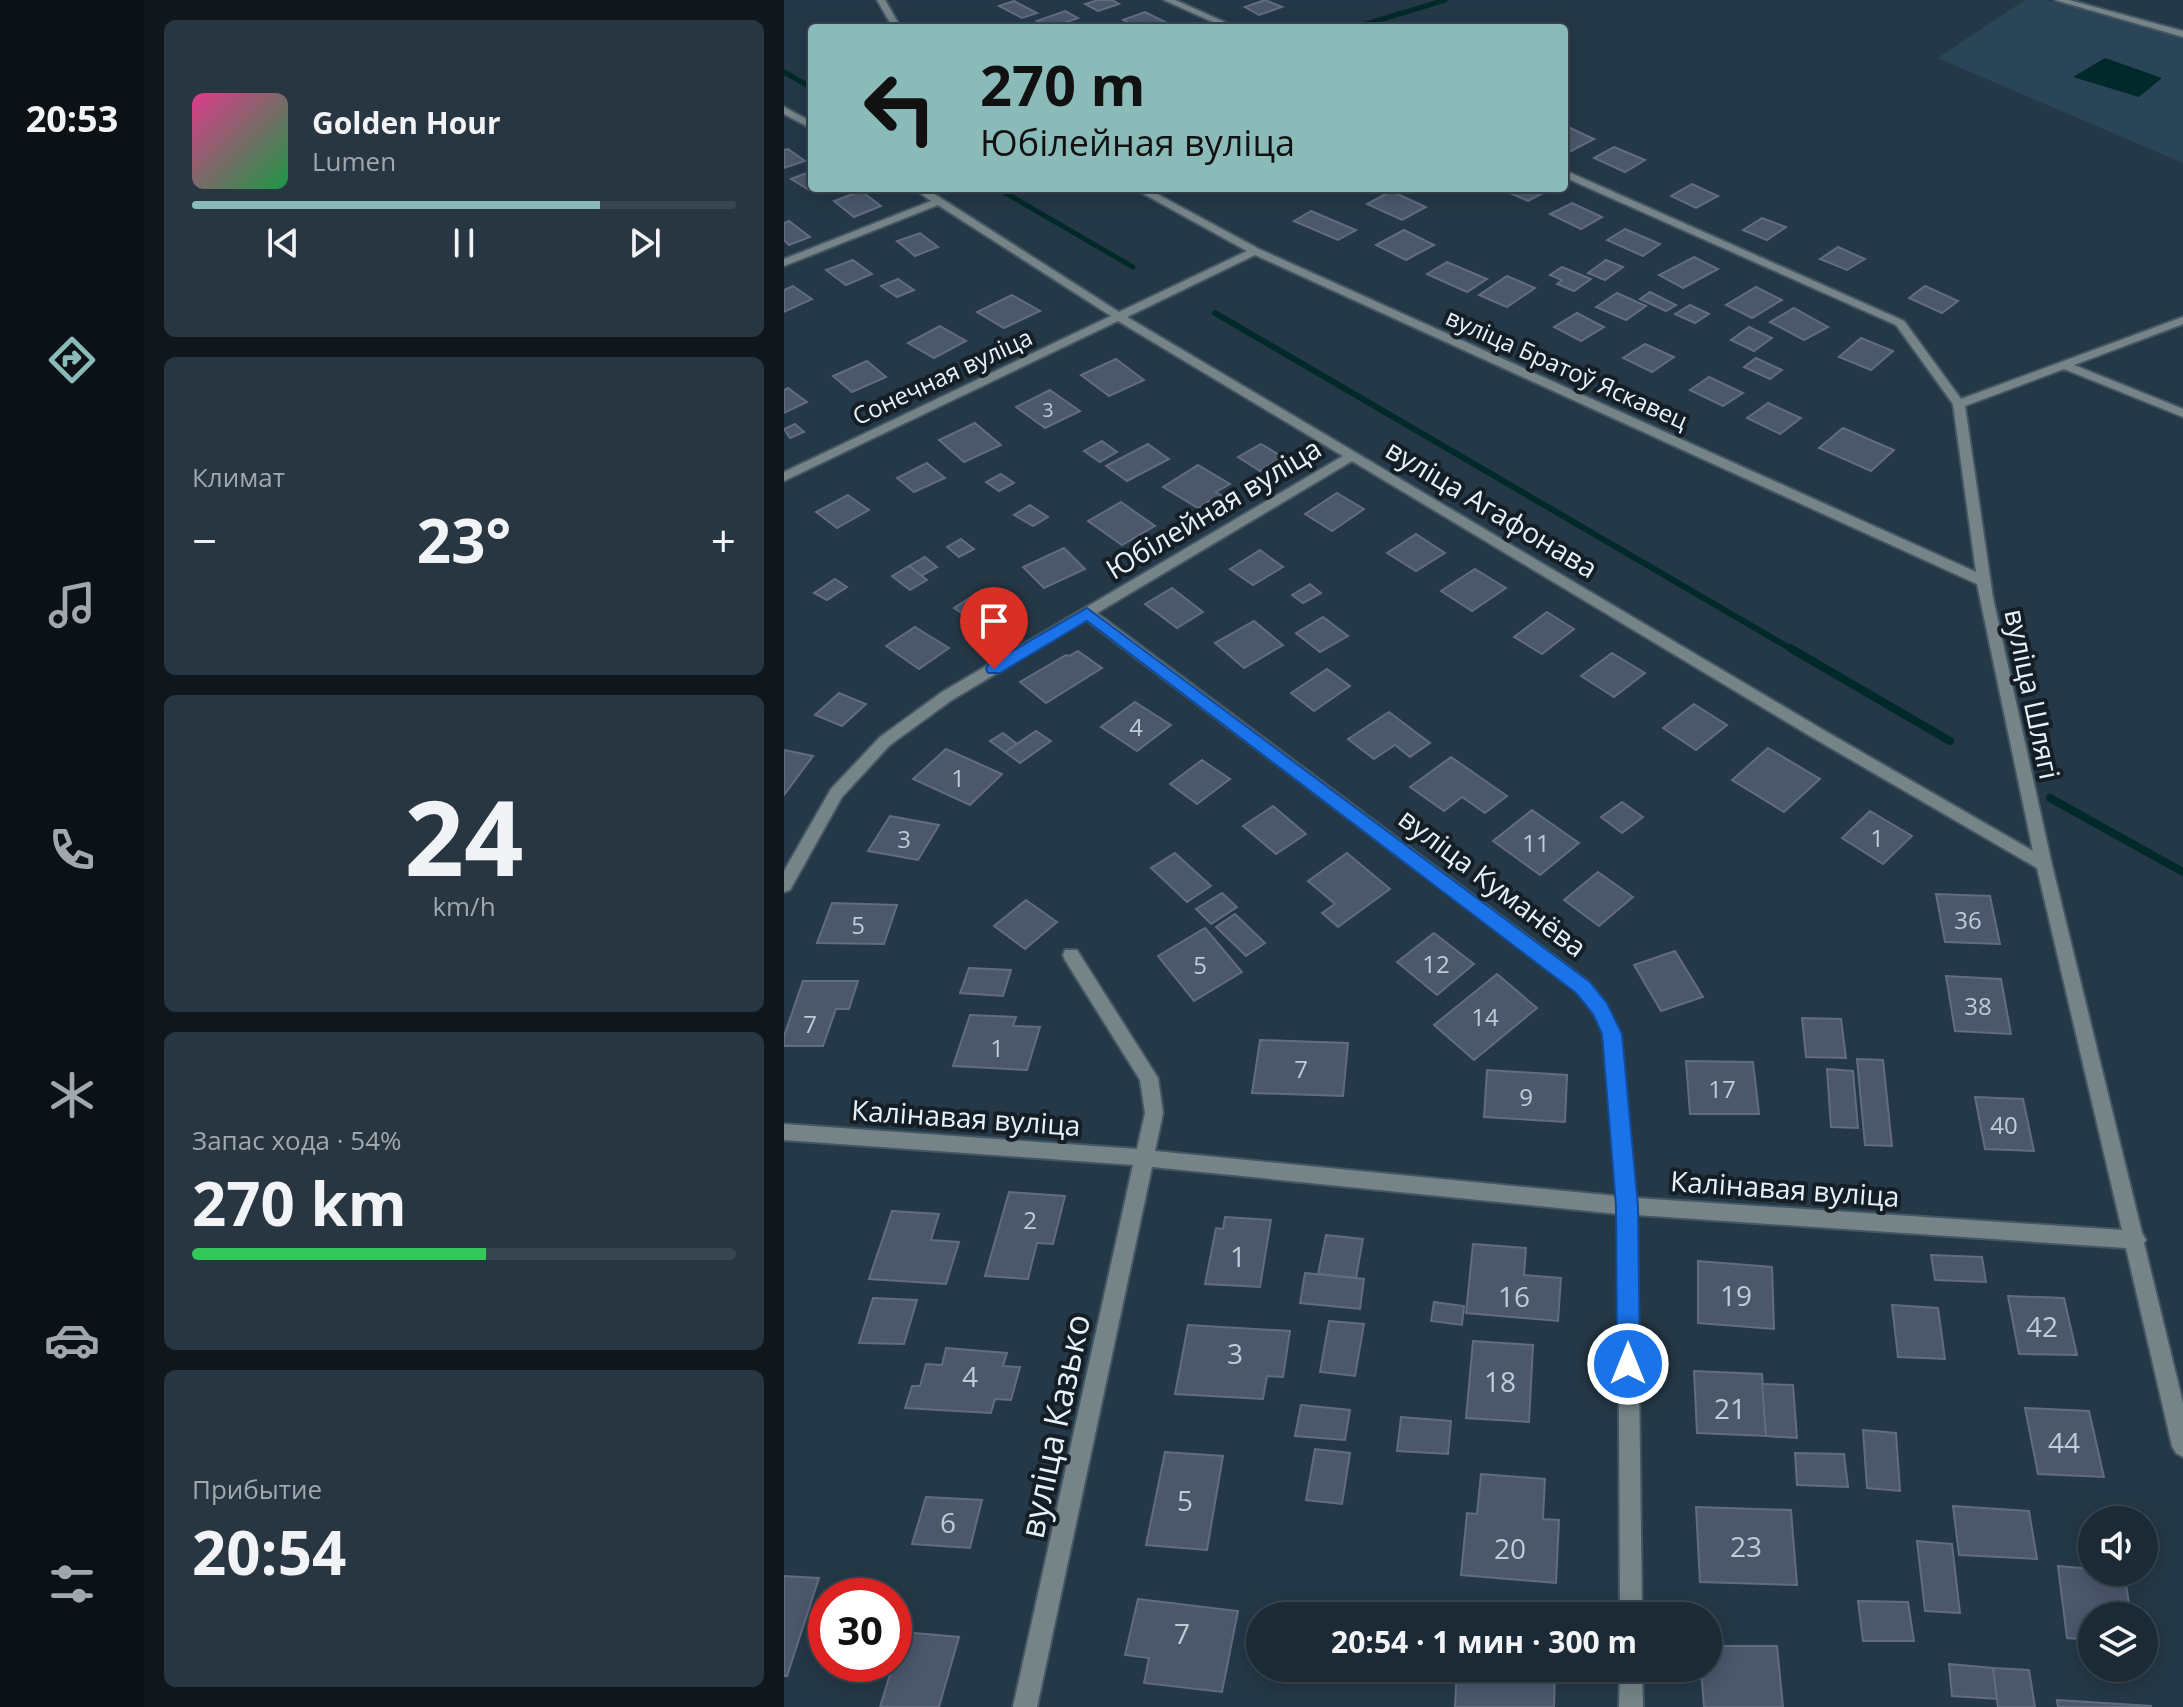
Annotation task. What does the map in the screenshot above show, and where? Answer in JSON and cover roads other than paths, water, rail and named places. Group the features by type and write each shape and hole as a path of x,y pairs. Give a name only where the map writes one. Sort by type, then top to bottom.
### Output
{"street":[{"path":"881,0 895,24"},
{"path":"1168,0 1225,24"},
{"path":"2059,0 2183,34"},
{"path":"784,110 808,124"},
{"name":"вуліца Шлягі","path":"1568,175 1900,323 1959,404 1983,581 2044,865 2183,1446"},
{"name":"вуліца Агафонава","path":"924,192 1120,317 1815,732 2044,865"},
{"name":"вуліца Братоў Яскавец","path":"1145,192 1255,251 1983,581"},
{"path":"784,263 939,201"},
{"name":"Сонечная вуліца","path":"784,477 1255,251"},
{"path":"1959,404 2183,320"},
{"path":"2067,366 2183,413"},
{"name":"Юбілейная вуліца","path":"784,886 836,793 885,741 947,696 1354,455"},
{"name":"вуліца Куманёва","path":"1087,613 1583,987 1600,1009 1612,1034 1627,1206 1631,1602"},
{"path":"1071,955 1149,1078 1154,1113 1145,1158"},
{"name":"Калінавая вуліца","path":"784,1132 1145,1158 1627,1206 2136,1240"},
{"name":"вуліца Казько","path":"1025,1707 1145,1158"},
{"path":"1631,1682 1631,1707"}],"waterway":[{"path":"1366,24 1445,0"},
{"path":"784,72 808,86"},
{"path":"1004,192 1133,267"},
{"path":"1215,313 1793,650"},
{"path":"1790,648 1950,741"},
{"path":"2050,798 2183,872"}]}
